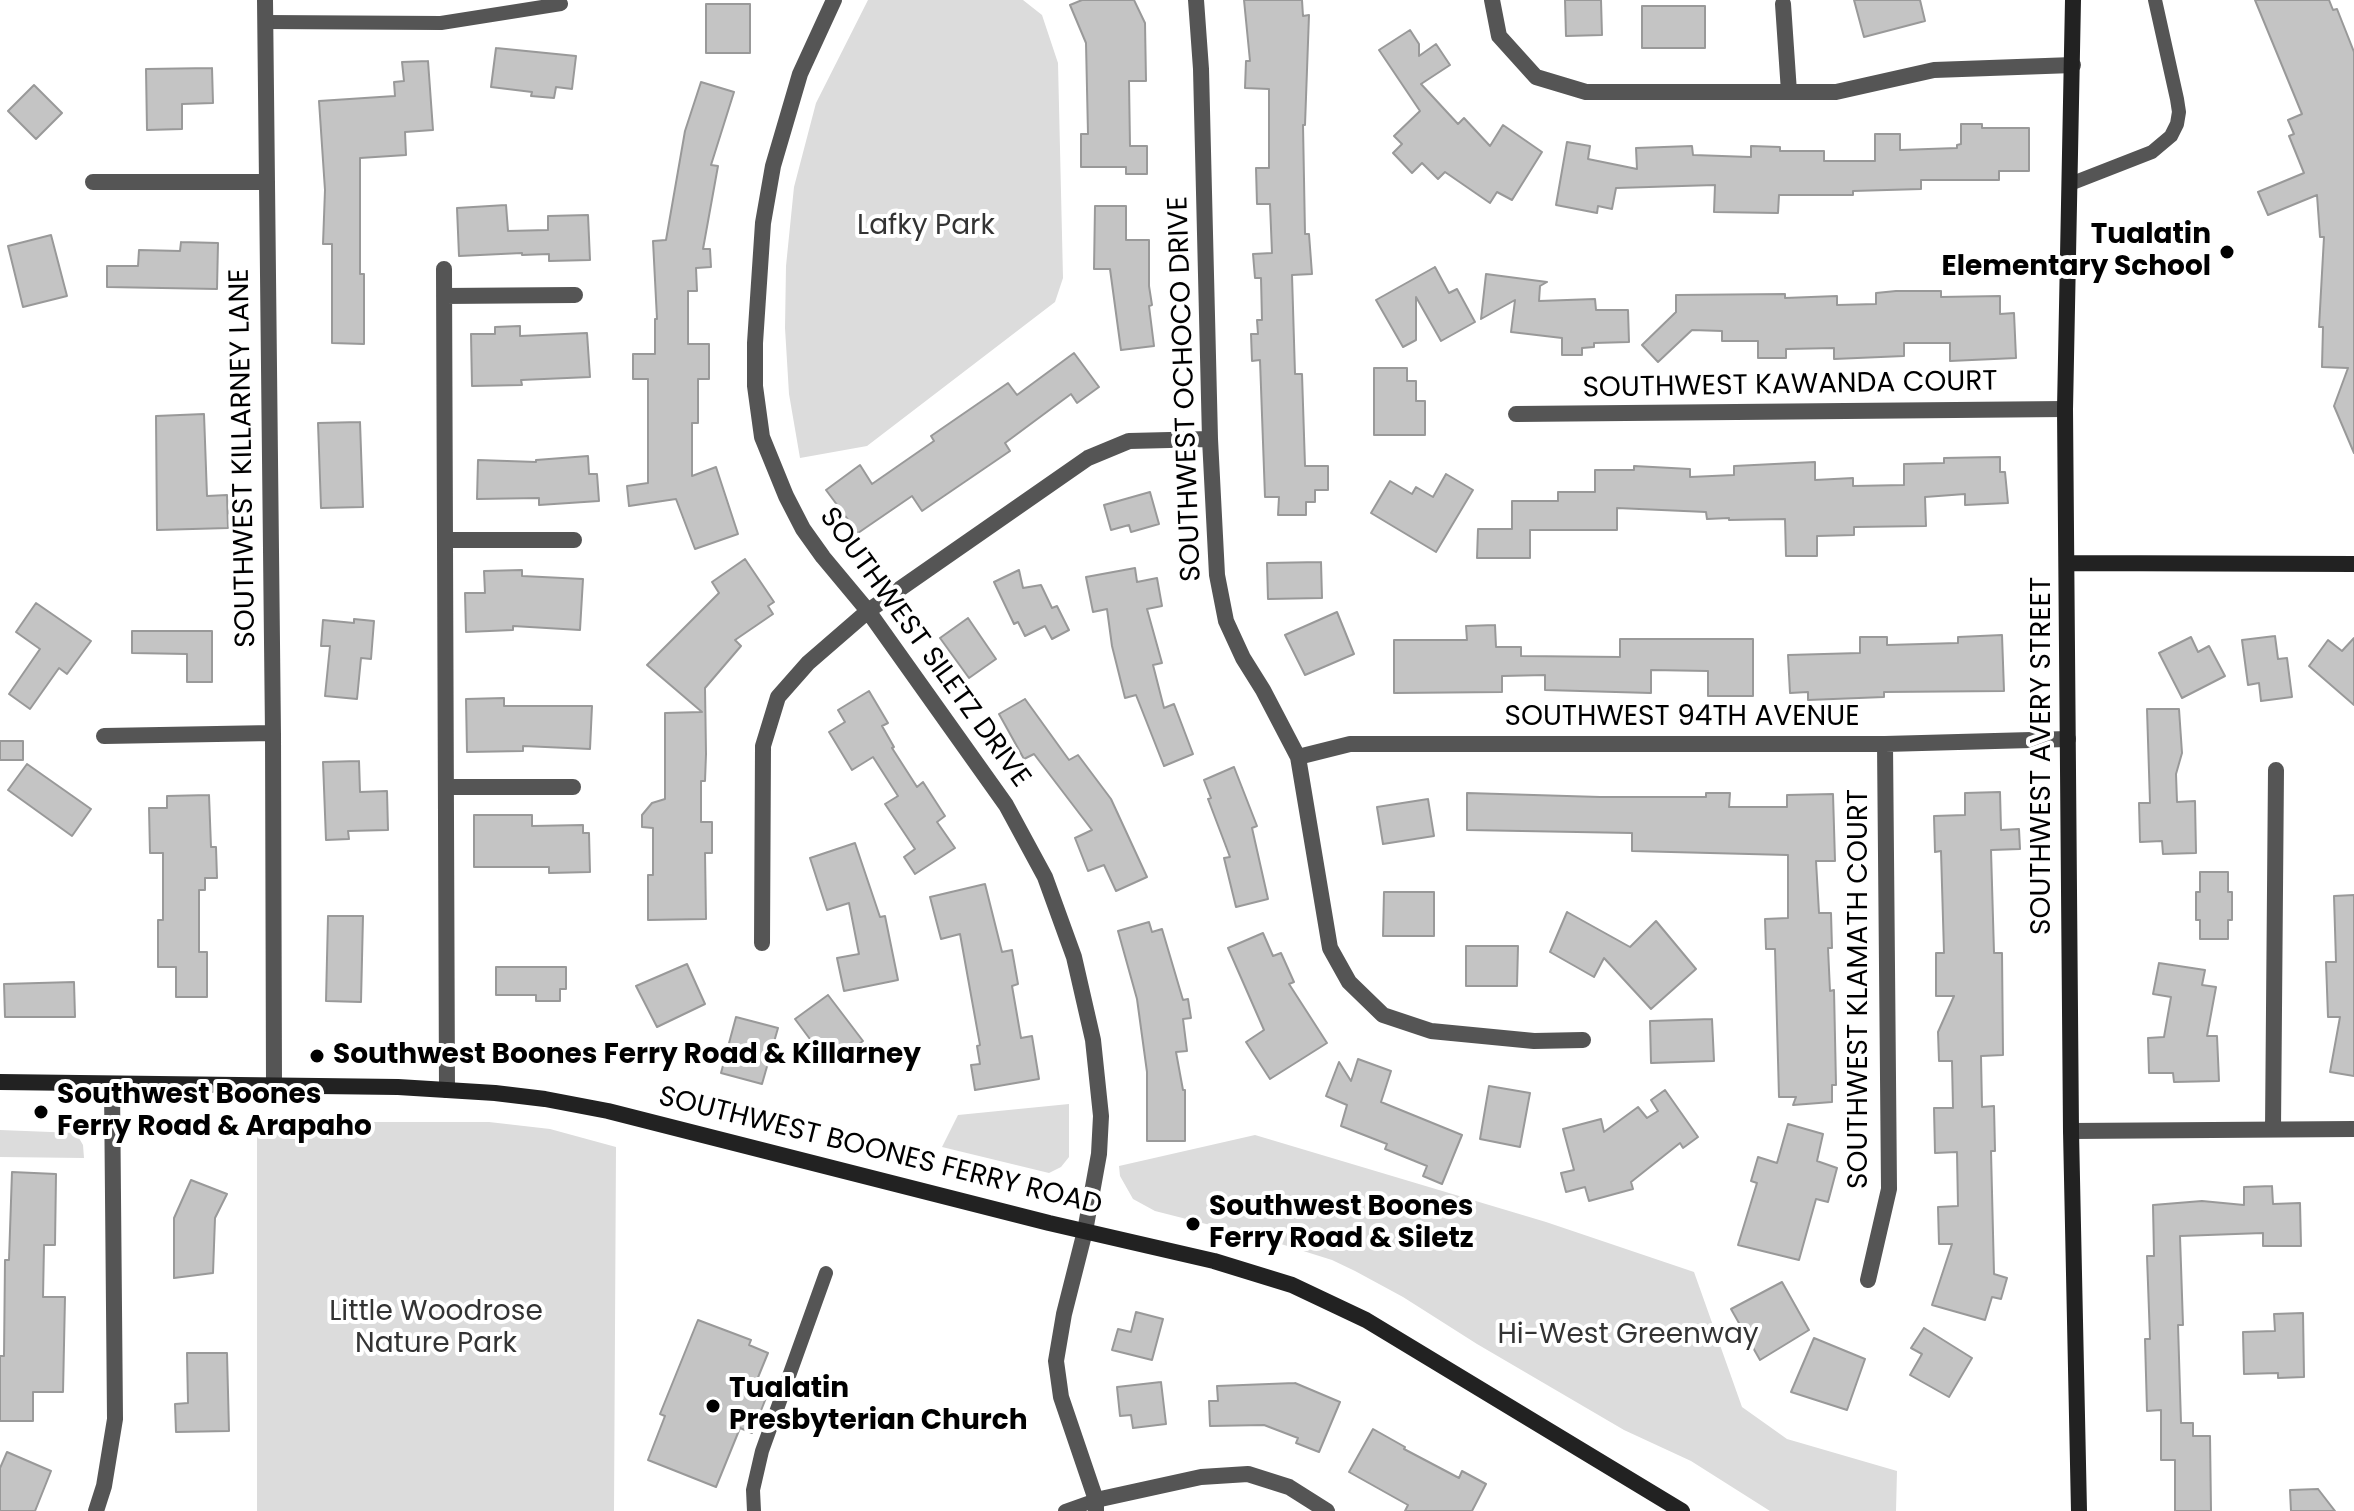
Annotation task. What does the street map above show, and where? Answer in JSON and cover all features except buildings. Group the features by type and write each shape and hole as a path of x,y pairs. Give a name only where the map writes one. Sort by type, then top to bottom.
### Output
{"main road":[{"name":"SOUTHWEST AVERY STREET","path":"2073,0 2065,409 2071,1131 2079,1511"},
{"path":"2068,563 2354,564"},
{"name":"SOUTHWEST BOONES FERRY ROAD","path":"0,1082 447,1090 545,1099 608,1111 1252,1272 1332,1302 1422,1352 1682,1511"}],"street":[{"name":"SOUTHWEST KILLARNEY LANE","path":"265,0 274,1087"},
{"name":"SOUTHWEST SILETZ DRIVE","path":"834,0 800,74 773,166 763,223 755,386 762,437 803,529 868,611 1006,805 1045,877 1074,957 1093,1040 1101,1116 1099,1154 1085,1231 1064,1314 1056,1361 1061,1397 1096,1505"},
{"name":"SOUTHWEST OCHOCO DRIVE","path":"1196,0 1201,69 1210,439 1217,575 1226,621 1298,757 1330,948 1349,982 1383,1015 1431,1031 1534,1041 1583,1040"},
{"path":"1492,0 1499,36 1536,77 1586,92 1836,92 1934,70 2073,65"},
{"path":"1783,4 1789,92"},
{"path":"93,182 267,182"},
{"path":"444,269 447,1090"},
{"path":"444,296 575,295"},
{"name":"SOUTHWEST KAWANDA COURT","path":"1516,414 2065,409"},
{"path":"762,943 763,746 778,697 808,663 868,611 1088,458 1129,441 1210,439"},
{"path":"445,540 574,540"},
{"path":"104,736 273,733"},
{"name":"SOUTHWEST 94TH AVENUE","path":"1298,757 1350,744 1885,744 2068,739"},
{"name":"SOUTHWEST KLAMATH COURT","path":"1868,1280 1889,1189 1885,744"},
{"path":"2273,1129 2276,770"},
{"path":"446,787 573,787"},
{"path":"96,1511 104,1486 115,1419 112,1085"},
{"path":"2071,1131 2354,1129"},
{"path":"1096,1505 1201,1477 1248,1474 1289,1487 1327,1511"}],"lane":[{"path":"2070,184 2152,152 2171,136 2179,112 2155,0"},
{"path":"265,22 441,23 561,4"},
{"path":"754,1511 753,1490 762,1451 826,1273"},
{"path":"1065,1511 1096,1505"}],"green space":[{"name":"Lafky Park","path":"868,0 1023,0 1042,15 1058,63 1063,278 1055,302 867,446 800,458 789,394 785,328 786,266 794,187 816,103"},
{"path":"1069,1104 1069,1157 1061,1167 1049,1173 942,1147 958,1115"},
{"name":"Little Woodrose Nature Park","path":"257,1122 489,1122 550,1129 616,1147 614,1511 257,1511"},
{"path":"0,1130 76,1133 83,1145 84,1158 0,1157"},
{"name":"Hi-West Greenway","path":"1255,1135 1546,1222 1694,1272 1742,1407 1787,1439 1897,1471 1896,1511 1770,1511 1691,1461 1624,1430 1355,1271 1332,1260 1265,1239 1155,1211 1133,1199 1120,1176 1119,1166"}],"place":[{"name":"Tualatin Elementary School","path":"2227,252"},
{"name":"Southwest Boones Ferry Road & Killarney","path":"317,1056"},
{"name":"Southwest Boones Ferry Road & Arapaho","path":"41,1112"},
{"name":"Southwest Boones Ferry Road & Siletz","path":"1193,1224"},
{"name":"Tualatin Presbyterian Church","path":"713,1406"}]}
